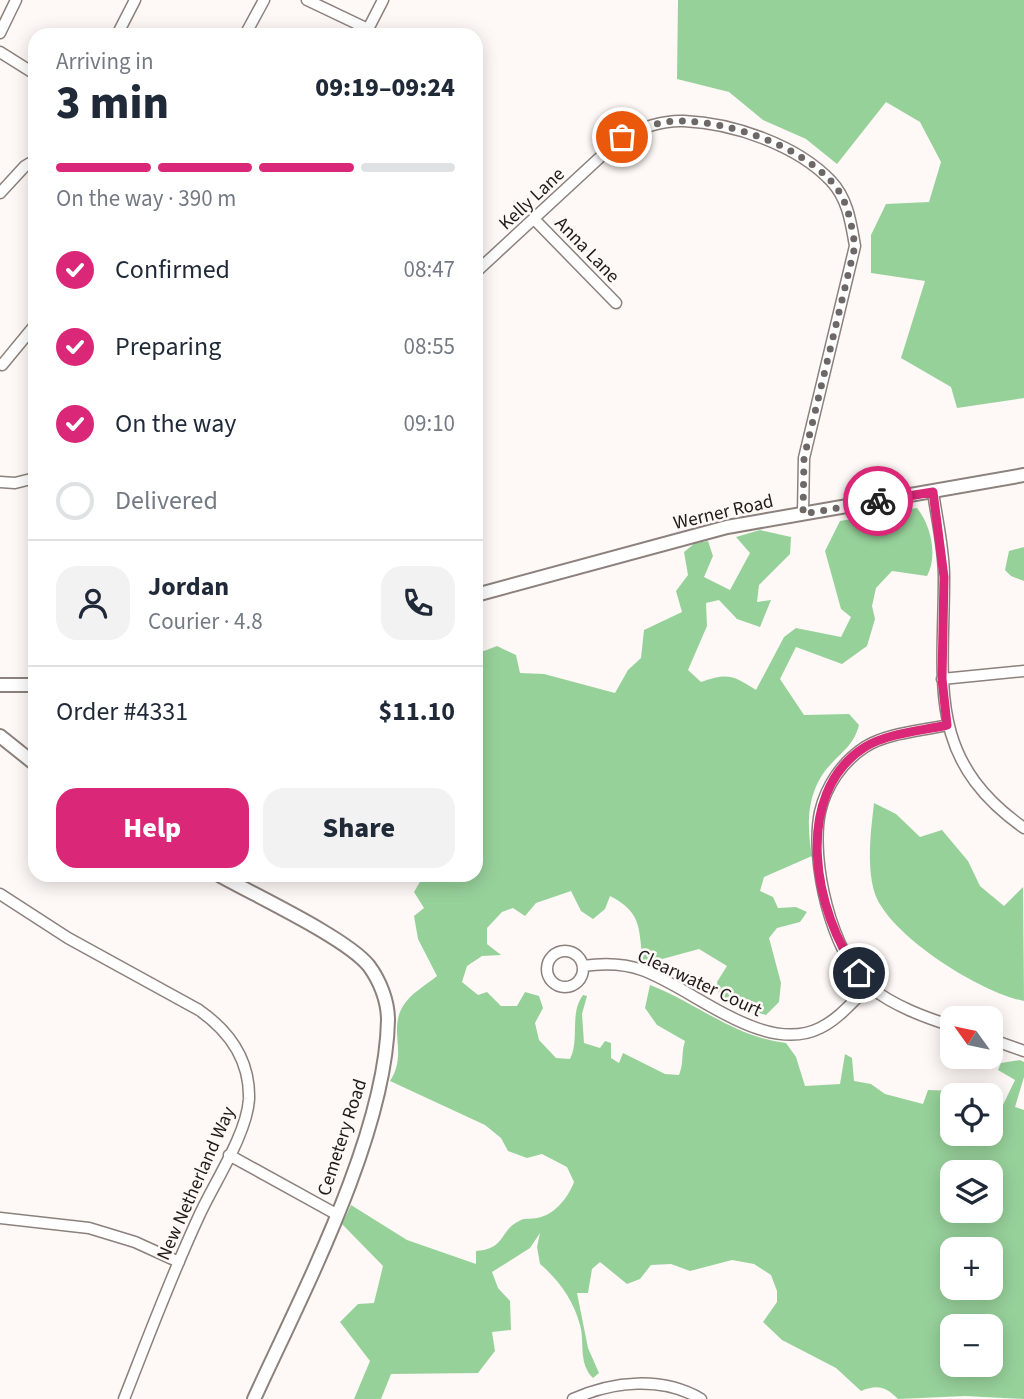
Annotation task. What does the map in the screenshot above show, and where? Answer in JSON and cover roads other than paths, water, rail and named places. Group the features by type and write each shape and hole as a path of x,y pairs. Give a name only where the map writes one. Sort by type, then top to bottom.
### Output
{"street":[{"path":"0,33 16,0"},
{"path":"121,28 135,0"},
{"path":"249,28 264,0"},
{"path":"307,0 359,28"},
{"path":"368,28 383,0"},
{"path":"0,52 28,70"},
{"name":"Kelly Lane","path":"483,266 622,137 660,124 683,121 724,128 772,143 808,162 832,183 850,213 855,246 804,458 803,514"},
{"path":"0,193 28,166"},
{"name":"Anna Lane","path":"534,219 615,303"},
{"path":"2,365 28,334"},
{"name":"Werner Road","path":"483,589 727,527 1024,475"},
{"path":"0,482 15,483 28,480"},
{"path":"933,492 944,577 942,679 947,725 970,776 992,802 1024,828"},
{"path":"942,679 1024,671"},
{"path":"0,685 28,685"},
{"path":"940,1022 906,1009 869,986 850,961 835,930 822,886 817,840 820,811 829,786 844,765 863,748 877,740 947,725"},
{"path":"0,736 28,758"},
{"name":"Cemetery Road","path":"232,882 342,943 368,965 384,992 388,1018 377,1098 336,1214 254,1399"},
{"name":"New Netherland Way","path":"0,894 68,938 199,1010 218,1024 233,1041 245,1069 249,1089 247,1111 179,1262 124,1399"},
{"name":"Clearwater Court","path":"583,966 611,964 643,970 751,1027 796,1036 821,1028 869,986"},
{"path":"1003,1044 1024,1051"},
{"path":"229,1156 336,1214"},
{"path":"0,1218 89,1228 135,1242 179,1262"},
{"path":"573,1399 621,1383 659,1385 701,1399"}]}
